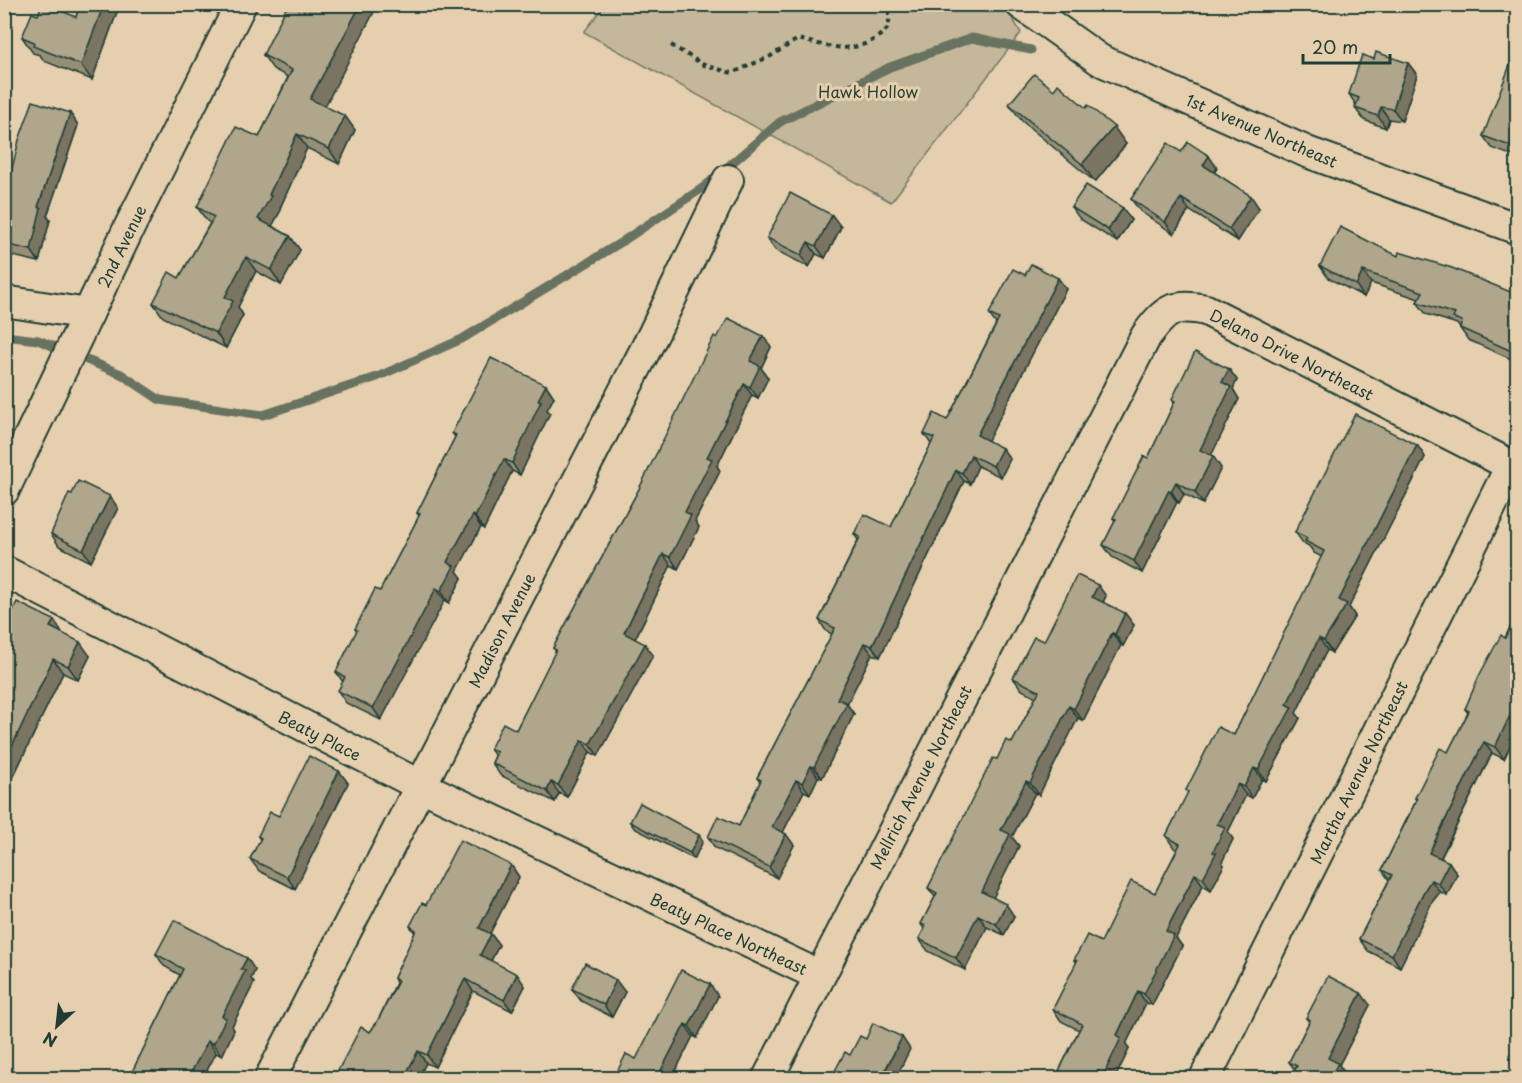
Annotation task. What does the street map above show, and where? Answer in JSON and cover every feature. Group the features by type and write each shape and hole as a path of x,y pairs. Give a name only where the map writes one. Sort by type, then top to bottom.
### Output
{"street":[{"name":"2nd Avenue","path":"4,490 241,4"},
{"name":"1st Avenue Northeast","path":"1021,4 1100,60 1306,152 1518,229"},
{"name":"Madison Avenue","path":"270,1078 654,333 728,180"},
{"path":"4,301 83,325"},
{"name":"Delano Drive Northeast","path":"1076,476 1146,336 1160,318 1185,305 1206,310 1514,468"},
{"name":"Martha Avenue Northeast","path":"1205,1078 1514,468"},
{"name":"Mellrich Avenue Northeast","path":"768,1078 818,975 1076,476"},
{"name":"Beaty Place","path":"4,571 421,786 640,890"},
{"name":"Beaty Place Northeast","path":"640,890 818,975"}],"path":[{"path":"671,45 704,65 732,74 771,56 798,39 842,50 879,39 890,27 889,4"}],"green space":[{"name":"Hawk Hollow","path":"1004,4 1021,33 891,202 584,32 605,5"}],"building":[{"path":"42,4 76,17 80,4 104,4 81,65 33,46 34,42 22,37 32,13 38,15"},
{"path":"288,4 361,4 310,99 345,116 329,149 297,134 269,195 271,196 258,219 290,236 271,270 246,257 225,297 233,301 216,333 153,303 169,272 179,278 214,217 197,207 236,127 259,137 292,70 263,55"},
{"path":"1376,52 1408,63 1393,109 1381,107 1378,116 1355,108 1359,98 1349,94 1362,55 1374,59"},
{"path":"1513,57 1518,59 1518,149 1483,136"},
{"path":"1034,74 1054,90 1058,84 1086,108 1088,105 1114,127 1082,164 1009,104"},
{"path":"33,101 70,113 38,207 41,208 31,250 4,244 4,201 19,140"},
{"path":"1188,142 1209,156 1203,165 1251,196 1229,229 1181,198 1165,222 1131,199 1168,143 1181,152"},
{"path":"1086,185 1123,208 1108,230 1071,207"},
{"path":"790,193 832,215 816,246 808,242 801,255 767,238"},
{"path":"1340,227 1398,256 1399,252 1452,268 1518,295 1518,349 1516,353 1460,328 1462,321 1453,318 1455,314 1417,302 1423,292 1363,271 1356,285 1320,266"},
{"path":"1031,264 1058,278 977,435 1002,448 993,466 971,455 962,473 956,470 872,646 864,643 837,699 847,703 814,767 811,766 802,783 796,780 772,827 786,834 769,867 708,837 718,816 739,826 761,780 757,778 835,628 819,620 860,537 854,534 864,514 891,527 934,438 924,434 934,413 947,420 999,319 989,314 1013,269 1025,275"},
{"path":"728,318 763,336 750,361 760,366 750,387 744,384 707,457 712,459 685,512 691,515 670,557 663,554 624,633 645,644 590,744 582,740 558,785 551,782 547,791 492,763 497,752 490,749 503,723 516,730 556,650 553,648 639,489 714,336 717,338"},
{"path":"1195,352 1229,369 1222,382 1231,387 1200,450 1213,456 1195,492 1176,482 1171,491 1169,490 1134,561 1103,545 1116,519 1113,518 1144,456 1148,458 1175,401 1172,399"},
{"path":"491,358 546,385 538,400 541,401 512,463 504,459 475,517 473,515 447,562 454,566 441,591 436,588 373,708 338,691 345,677 336,672 375,589 380,591 420,514 417,513 456,435 452,433"},
{"path":"1355,414 1417,445 1339,600 1347,604 1324,641 1319,638 1287,704 1292,707 1258,770 1254,768 1244,787 1238,784 1217,824 1225,827 1213,852 1216,853 1203,878 1195,874 1166,931 1174,935 1144,994 1138,991 1117,1035 1121,1038 1104,1074 1098,1071 1095,1078 1063,1078 1066,1074 1059,1071 1082,1024 1053,1009 1077,961 1074,960 1087,935 1101,942 1131,881 1155,893 1180,844 1166,836 1188,792 1186,790 1218,727 1234,735 1324,551 1305,541 1307,538 1295,532"},
{"path":"78,481 110,496 83,550 51,534 69,493 72,494"},
{"path":"1077,575 1098,585 1092,597 1125,613 1115,634 1112,633 1074,709 1069,706 1030,783 1026,781 1001,830 1010,834 982,892 1006,904 996,924 978,915 956,958 919,939 926,926 921,924 937,893 928,888 993,758 997,759 1006,740 1012,743 1039,691 1013,678 1034,637 1044,641"},
{"path":"17,602 54,620 50,627 80,642 68,666 53,659 4,763 4,628"},
{"path":"1518,611 1518,694 1514,702 1516,703 1495,747 1484,742 1429,853 1449,862 1438,883 1431,880 1424,891 1392,955 1359,939 1392,875 1382,870 1440,748 1448,752 1469,711 1465,709 1479,676 1501,635 1505,638"},
{"path":"309,756 339,771 287,877 250,859 261,838 258,836 270,812 279,816"},
{"path":"640,803 699,835 690,853 630,822"},
{"path":"460,840 511,865 479,928 491,934 480,955 517,974 504,1000 465,979 427,1055 418,1051 404,1078 334,1078 361,1027 370,1032 377,1022 398,981 394,978 416,930 410,926 422,903 426,905"},
{"path":"174,920 247,958 241,969 245,971 222,1016 226,1018 213,1044 208,1041 188,1078 129,1078 183,969 156,954"},
{"path":"585,963 616,980 604,1005 572,989"},
{"path":"681,970 710,984 689,1026 685,1024 657,1078 614,1078 626,1054 636,1059"},
{"path":"1328,976 1361,993 1328,1058 1338,1063 1330,1078 1290,1078 1297,1066 1289,1062 1310,1020 1306,1018"},
{"path":"873,1023 902,1037 881,1078 878,1076 877,1078 831,1078 845,1052 850,1055 860,1036 866,1039"}],"waterway":[{"path":"4,336 38,340 121,374 160,400 263,415 377,377 462,339 620,243 704,187 780,122 890,67 972,38 1031,50"}]}
